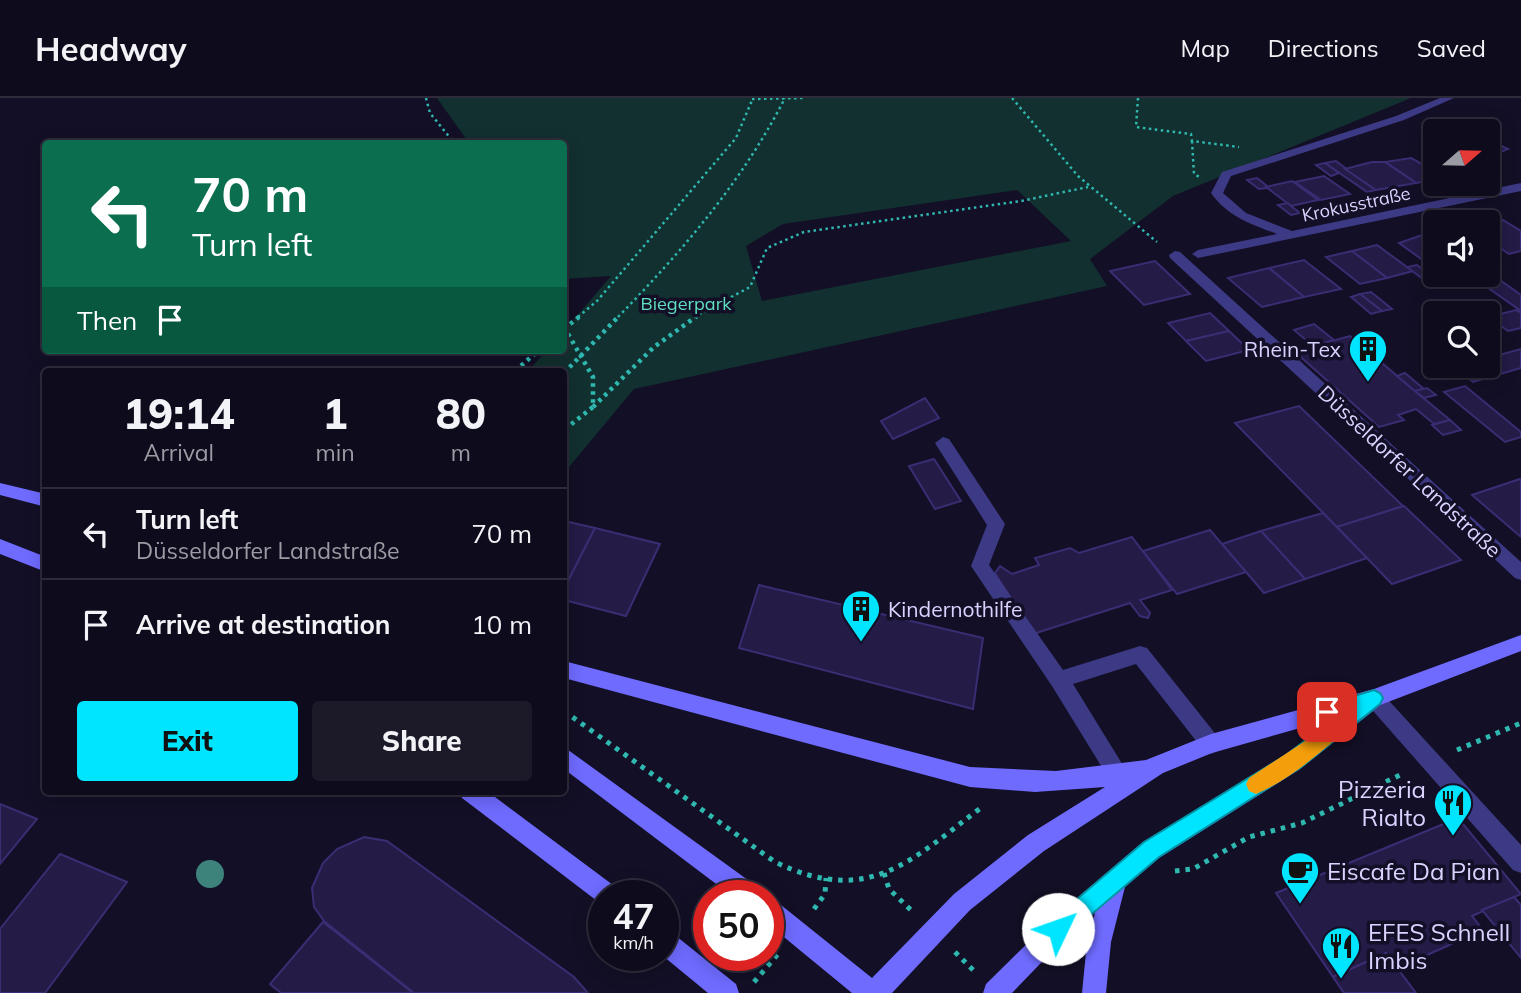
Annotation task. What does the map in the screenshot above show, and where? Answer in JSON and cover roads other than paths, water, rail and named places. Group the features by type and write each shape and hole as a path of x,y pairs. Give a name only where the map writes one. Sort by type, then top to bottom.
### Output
{"main road":[{"path":"0,489 42,500"},
{"path":"0,546 42,563"},
{"path":"567,671 926,767 1013,783 1118,775 1156,766 1211,744 1374,698 1521,643"},
{"path":"995,993 1058,929 1116,878 1152,850 1293,762 1374,698"},
{"path":"567,759 729,880"},
{"path":"784,922 873,993 962,902 1036,843 1156,766"},
{"path":"475,795 588,880"},
{"path":"1094,993 1099,942 1116,878"},
{"path":"679,953 727,993"}],"street":[{"path":"1291,235 1241,217 1225,205 1217,193 1226,174 1400,118 1449,98"},
{"name":"Krokusstraße","path":"1198,254 1521,187"},
{"name":"Düsseldorfer Landstraße","path":"1175,255 1521,573"},
{"path":"943,443 996,524 980,566 1059,680 1118,775"},
{"path":"1059,680 1140,653 1211,744"},
{"path":"1374,698 1521,862"}],"place":[{"name":"Rhein-Tex","path":"1368,383"},
{"name":"Kindernothilfe","path":"861,643"},
{"name":"Pizzeria Rialto","path":"1453,837"},
{"name":"Eiscafe Da Pian","path":"1300,905"},
{"name":"EFES Schnell Imbis","path":"1341,980"}],"park label":[{"name":"Biegerpark","path":"686,303"}]}
